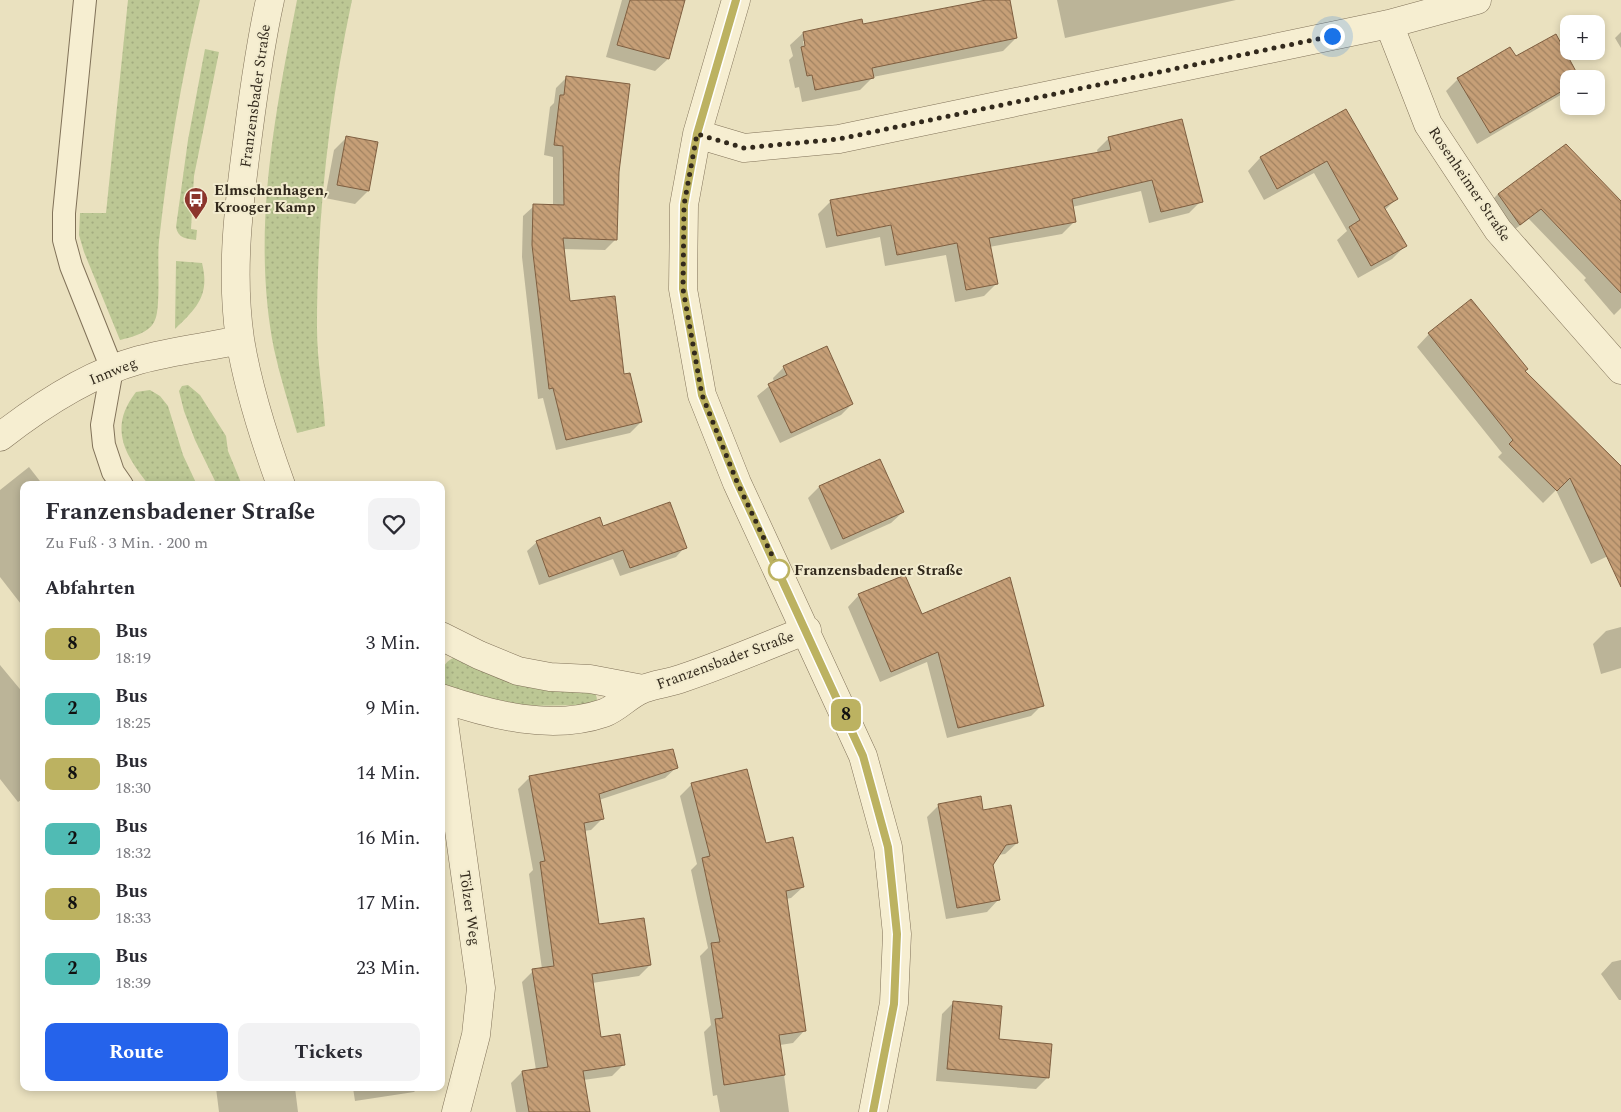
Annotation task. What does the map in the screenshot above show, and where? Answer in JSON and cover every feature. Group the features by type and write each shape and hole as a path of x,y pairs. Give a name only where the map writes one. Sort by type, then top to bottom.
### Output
{"street":[{"name":"Franzensbader Straße","path":"270,0 262,37 236,224 237,308 240,340 254,401 280,481"},
{"path":"736,0 697,134 684,205 683,289 702,395 737,482 807,630 863,756 888,847 897,934 894,1004 873,1112"},
{"path":"697,134 744,148 839,139 1389,24 1477,0"},
{"name":"Rosenheimer Straße","path":"1389,24 1428,124 1498,230 1621,370"},
{"name":"Innweg","path":"0,437 65,392 112,369 140,360 240,340"},
{"name":"Franzensbader Straße","path":"445,701 480,711 524,719 559,720 606,712 643,689 705,670 807,630"},
{"name":"Franzensbader Straße","path":"445,639 518,671 550,678 590,678 643,689"},
{"name":"Tölzer Weg","path":"445,729 481,988 476,1035 456,1112"}],"lane":[{"path":"85,0 64,213 64,240 71,266 112,369 102,425 104,445 113,472 119,481"}],"green space":[{"path":"128,0 200,0 181,90 167,180 159,241 157,314 153,324 145,331 120,340 84,252 79,235 80,213 106,213"},
{"path":"297,0 352,0 331,122 319,245 317,339 325,426 297,433 274,349 267,305 265,218 274,130"},
{"path":"205,49 219,52 194,176 191,229 197,230 196,240 181,236 176,227 188,140"},
{"path":"176,261 202,263 204,284 200,300 190,314 175,329"},
{"path":"188,385 200,395 226,436 228,451 240,481 215,481 195,440 184,411 179,391 182,386"},
{"path":"150,390 160,396 168,406 183,455 195,481 146,481 140,474 127,452 121,429 128,405 136,392"},
{"path":"456,657 591,691 596,695 597,700 587,705 521,706 446,688 445,665"}],"building":[{"path":"630,0 685,0 669,59 617,45"},
{"path":"986,0 1010,0 1017,38 872,68 874,78 815,90 812,75 807,76 801,47 805,46 803,32 862,19 863,24"},
{"path":"1556,34 1560,42 1560,60 1570,60 1575,70 1560,70 1560,92 1490,133 1457,78 1510,47 1516,56"},
{"path":"566,76 630,84 619,172 617,240 563,238 570,301 615,296 624,374 630,373 642,422 566,440 553,388 549,389 532,245 533,204 564,205 563,146 554,145 560,95 564,95"},
{"path":"1346,109 1398,199 1384,207 1407,246 1371,266 1349,227 1360,220 1327,161 1277,189 1260,157"},
{"path":"1182,119 1203,202 1161,212 1152,180 1072,199 1076,222 989,238 998,284 966,290 957,243 897,255 891,225 837,236 830,200 1111,150 1108,137"},
{"path":"346,136 378,142 369,191 337,185"},
{"path":"1566,144 1621,201 1621,293 1541,209 1520,225 1498,194"},
{"path":"1471,299 1528,369 1525,371 1621,466 1621,587 1570,478 1557,491 1509,444 1513,440 1428,333"},
{"path":"827,346 853,404 791,433 768,384 787,375 783,366"},
{"path":"880,459 904,512 843,539 819,486"},
{"path":"670,502 687,548 630,568 623,550 549,577 536,541 600,517 603,526"},
{"path":"905,575 922,614 1010,577 1044,706 958,728 938,652 891,672 858,594"},
{"path":"673,749 678,768 599,794 604,819 584,823 599,924 644,918 651,965 592,974 601,1037 620,1034 625,1065 583,1071 590,1112 529,1112 522,1071 548,1067 532,969 554,966 540,862 545,861 529,776"},
{"path":"747,769 766,843 793,837 804,887 786,891 806,1031 779,1035 785,1075 724,1085 715,1019 723,1018 711,943 720,942 702,858 710,856 691,783"},
{"path":"981,796 983,810 1011,805 1018,843 1006,845 993,865 1000,900 957,908 938,804"},
{"path":"953,1001 1002,1006 999,1039 1052,1044 1049,1078 947,1069"}],"bus line":[{"name":"8","path":"736,0 697,134 684,205 683,289 702,395 737,482 821,660 863,756 888,847 897,934 894,1004 873,1112"}],"place":[{"name":"Elmschenhagen, Krooger Kamp","path":"196,220"},
{"name":"Franzensbadener Straße","path":"779,570"}],"route":[{"path":"779,570 737,482 702,395 683,289 684,205 697,134 744,148 839,139 1332,36"}]}
